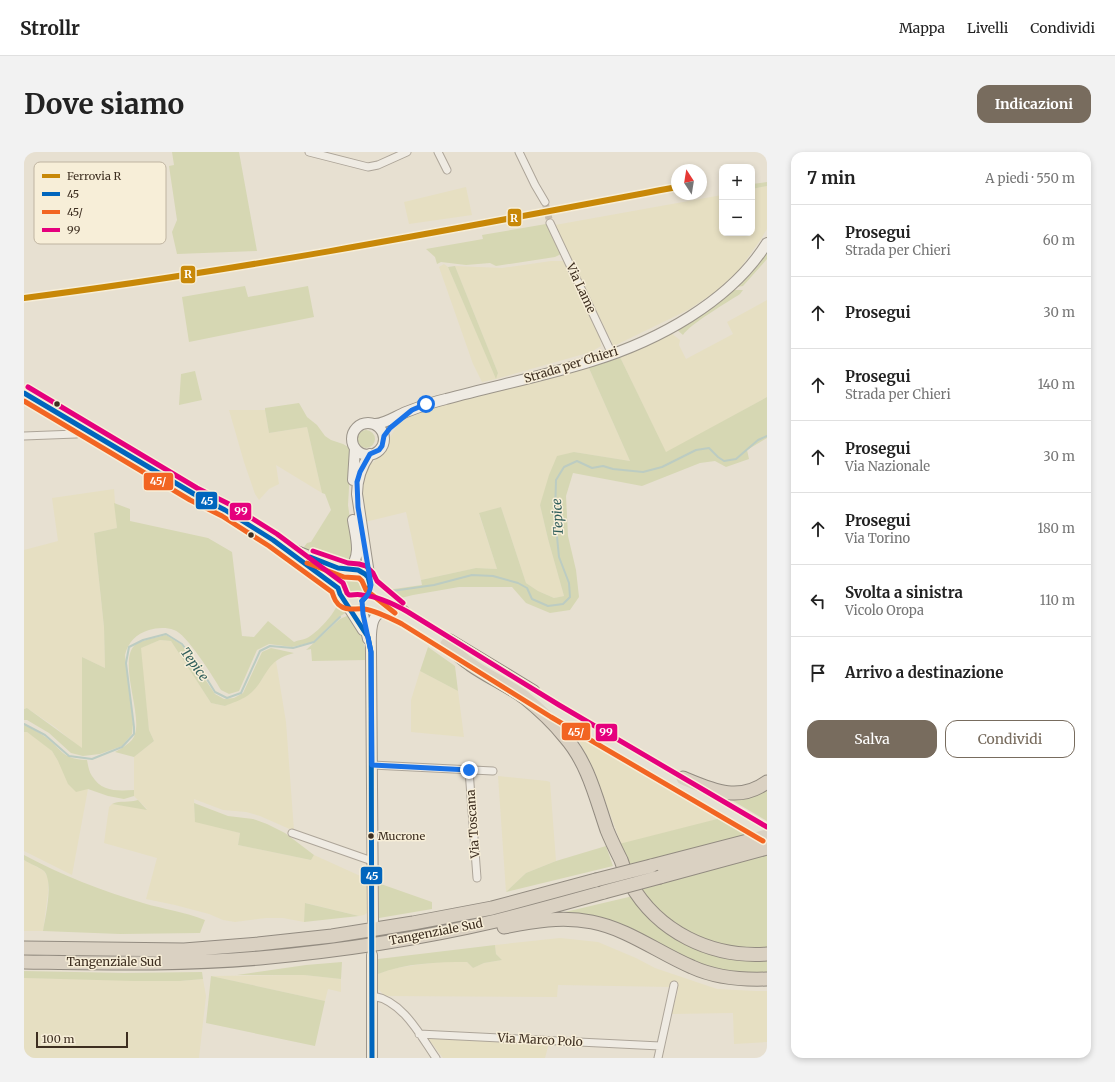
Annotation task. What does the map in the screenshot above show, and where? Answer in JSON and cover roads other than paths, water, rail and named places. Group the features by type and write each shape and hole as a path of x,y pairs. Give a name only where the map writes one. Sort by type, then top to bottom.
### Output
{"highway":[{"path":"447,644 468,663 523,697 546,716 566,738 580,758 592,782 608,831 630,882 649,908 666,924 684,936 705,946 729,953 752,955 767,954"},
{"path":"683,778 715,791 729,794 753,790 767,782"},
{"name":"Tangenziale Sud","path":"24,948 184,950 325,937 413,923 492,908 767,835"},
{"name":"Tangenziale Sud","path":"24,962 182,962 259,958 333,950 405,939 496,921 767,848"},
{"path":"405,939 441,938 537,920 568,918 593,922 619,930 693,968 719,976 744,980 767,979"}],"main road":[{"name":"Strada per Chieri","path":"375,424 446,399 569,368 612,354 658,334 711,303 747,270 767,243"},
{"path":"24,393 194,494 225,510 273,540 338,588"},
{"name":"Strada per Chieri","path":"384,436 390,428 412,410"},
{"path":"355,448 361,453 370,454 379,450 382,446 384,436 381,429 375,424 366,423 358,426 352,437 355,448 352,506 357,558 349,570 343,574 339,580 338,588 340,594 368,638"},
{"path":"362,601 370,592 370,583 357,494 357,482 360,472 370,454"},
{"path":"273,540 328,564 349,570 361,571 370,583 406,614 558,706 767,827"},
{"path":"344,600 350,603 362,601 389,610 555,711 767,835"},
{"path":"362,601 363,614 371,652"},
{"path":"373,921 371,652 374,619 378,614 389,610"},
{"path":"372,955 372,1058"}],"street":[{"path":"310,152 368,167 378,165 407,152"},
{"path":"438,152 447,170"},
{"path":"519,152 545,202"},
{"name":"Via Lame","path":"550,223 612,354"},
{"path":"24,436 76,434 82,428"},
{"path":"372,765 493,771"},
{"name":"Via Toscana","path":"469,770 477,878"},
{"path":"292,833 372,861"},
{"path":"658,1058 674,985"},
{"path":"373,996 384,999 401,1011 436,1058"},
{"name":"Via Marco Polo","path":"419,1034 660,1046"}],"waterway":[{"name":"Tepice","path":"392,591 434,585 472,575 493,576 518,583 527,588 532,599 548,606 563,604 570,597 569,583 559,557 555,516 556,480 564,467 577,461 592,468 603,466 613,469 643,472 662,467 696,450 709,448 724,461 736,459 758,440 767,436"},
{"name":"Tepice","path":"24,724 45,735 69,756 92,759 122,747 134,734 126,663 129,647 143,640 166,634 182,644 200,668 215,692 227,698 241,693 260,651 270,646 293,648 314,642 340,617"}],"tunnel":[{"path":"545,202 550,223"}],"rail line":[{"name":"R","path":"24,298 188,275 433,233 671,188"}],"place":[{"name":"Mucrone","path":"371,836"}]}
